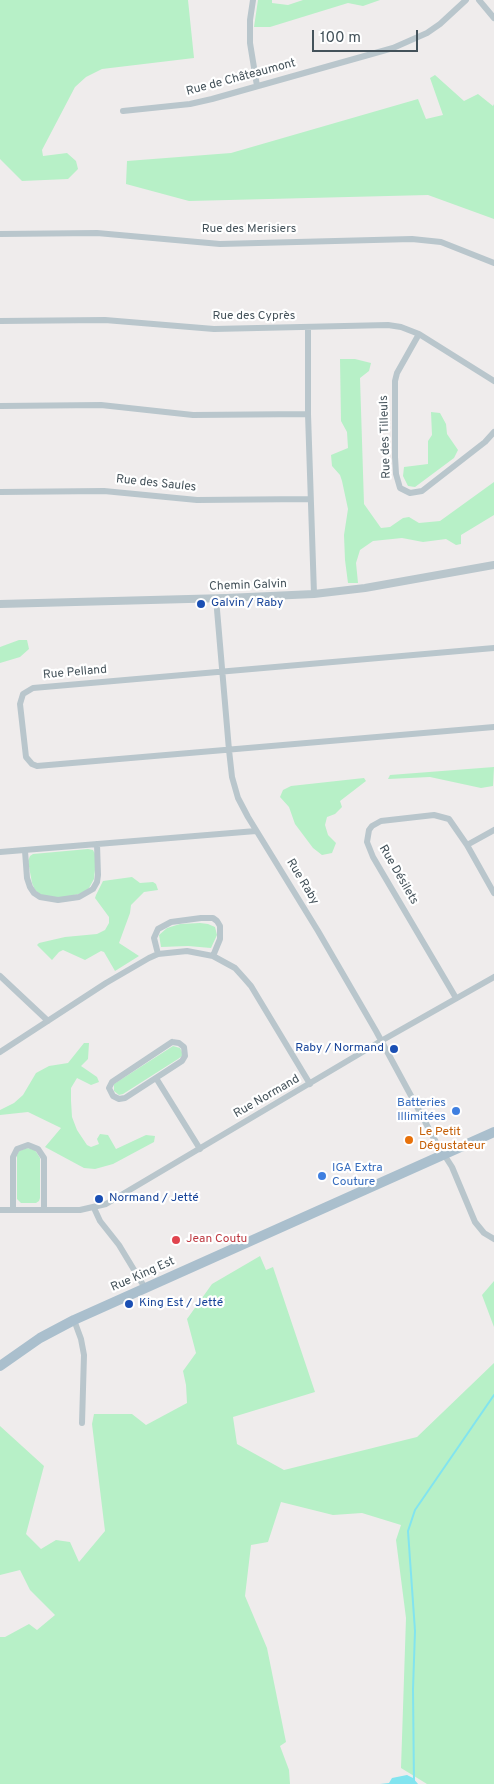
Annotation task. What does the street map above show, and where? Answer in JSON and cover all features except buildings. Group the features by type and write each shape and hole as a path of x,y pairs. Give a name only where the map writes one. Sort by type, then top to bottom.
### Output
{"main road":[{"name":"Rue King Est","path":"0,1366 40,1338 74,1320 494,1132"}],"street":[{"path":"253,0 250,31 257,86"},
{"name":"Rue de Châteaumont","path":"123,111 201,102 393,48 414,40 440,24 466,0"},
{"path":"479,0 494,18"},
{"name":"Rue des Merisiers","path":"0,234 97,233 220,244 417,239 441,242 494,263"},
{"name":"Rue des Cyprès","path":"0,321 87,319 194,328 308,328 388,325 401,327 419,334 494,382"},
{"path":"308,328 308,414 314,594"},
{"name":"Rue des Tilleuls","path":"419,334 397,373 395,381 395,457 396,474 400,488 410,493 422,491 485,442 494,432"},
{"path":"0,406 101,405 193,415 308,414"},
{"name":"Rue des Saules","path":"0,492 104,490 197,500 310,499"},
{"name":"Chemin Galvin","path":"0,604 314,594 365,588 494,565"},
{"name":"Rue Raby","path":"216,598 229,750 235,788 242,808 318,931 436,1142 452,1167 475,1222 484,1233 494,1239"},
{"name":"Rue Pelland","path":"494,648 33,688 23,694 20,704 26,758 37,766 494,727"},
{"name":"Rue Désilets","path":"456,998 373,857 367,842 367,836 372,826 381,821 434,815 449,819 467,845 494,893"},
{"path":"467,845 494,830"},
{"path":"0,852 256,831"},
{"path":"25,851 27,878 34,893 48,900 64,900 87,894 97,882 97,844"},
{"path":"158,954 154,938 158,928 171,922 213,918 220,926 220,939 213,956"},
{"path":"0,1052 106,983 158,954 187,951 213,956 235,968 251,986 310,1084"},
{"path":"0,976 48,1021"},
{"name":"Rue Normand","path":"0,1210 80,1210 94,1208 114,1200 381,1041 494,977"},
{"path":"172,1042 182,1044 185,1050 184,1059 156,1078 125,1098 116,1098 110,1091 112,1082 172,1042"},
{"path":"156,1078 200,1149"},
{"path":"13,1210 13,1157 18,1149 28,1145 38,1149 44,1158 44,1210"},
{"path":"94,1208 100,1221 120,1244 145,1288"},
{"path":"74,1320 81,1339 84,1356 82,1423"}],"green space":[{"path":"0,0 188,0 194,58 102,69 86,77 75,87 42,150 43,156 67,153 76,161 78,169 68,179 22,181 0,159"},
{"path":"258,0 272,0 272,3 288,5 303,0 380,0 363,6 348,3 270,27 254,27"},
{"path":"435,75 464,101 478,94 493,106 494,104 494,219 428,195 189,201 126,184 127,161 231,153 418,99 426,119 443,115 430,78"},
{"path":"340,359 355,359 371,363 369,371 360,378 364,504 381,528 390,527 403,518 409,517 419,523 440,521 494,482 494,515 461,535 461,544 456,545 446,539 423,542 402,538 373,541 360,550 356,563 358,583 348,583 344,535 348,509 342,481 340,475 332,466 331,455 348,448 347,432 341,421"},
{"path":"431,412 440,413 446,424 447,434 458,450 454,458 415,487 408,486 403,476 404,467 428,464 428,441 432,435"},
{"path":"19,640 27,640 29,649 20,657 0,663 0,647"},
{"path":"494,767 493,786 481,788 430,777 388,779 390,775"},
{"path":"364,778 366,781 340,801 342,807 335,814 327,817 325,825 328,835 336,843 332,853 322,855 313,848 295,824 289,807 280,797 283,790 291,786"},
{"path":"93,850 95,854 94,879 89,888 83,893 61,898 41,895 35,890 28,861 30,856 33,854"},
{"path":"132,877 140,883 153,882 158,890 144,892 131,905 119,943 139,956 115,971 104,952 101,951 85,960 63,950 52,960 37,945 65,937 97,934 105,930 109,923 109,917 95,898 103,881"},
{"path":"200,923 215,927 217,935 211,948 188,946 161,947 159,935 167,928 180,924"},
{"path":"84,1043 89,1043 88,1059 81,1066 97,1077 99,1082 91,1085 77,1078 71,1088 71,1101 72,1117 77,1130 87,1145 91,1147 99,1144 97,1139 100,1134 108,1135 116,1149 146,1135 155,1136 154,1142 113,1164 95,1169 84,1168 45,1147 61,1128 28,1112 0,1115 0,1110 14,1103 23,1095 36,1073 49,1066 68,1063"},
{"path":"173,1046 180,1048 182,1056 123,1094 119,1095 114,1091 114,1084"},
{"path":"27,1148 35,1150 40,1158 40,1198 36,1203 21,1203 17,1199 17,1155 19,1151"},
{"path":"260,1256 266,1270 273,1267 315,1392 233,1417 237,1444 284,1470 417,1437 494,1363 494,1784 427,1784 401,1768 406,1618 396,1540 401,1525 362,1513 333,1515 281,1502 268,1542 251,1545 245,1596 267,1648 286,1742 280,1746 289,1770 290,1784 0,1784 0,1637 5,1637 29,1624 37,1630 55,1615 30,1590 20,1570 0,1575 0,1426 44,1466 26,1534 41,1549 56,1540 70,1542 79,1562 105,1531 92,1424 94,1414 132,1414 146,1425 187,1403 183,1371 196,1353 187,1319 212,1284"},
{"path":"494,1281 494,1327 482,1295"}],"water":[{"path":"407,1775 418,1784 380,1784 389,1783 392,1778"}],"waterway":[{"path":"414,1784 413,1689 415,1631 408,1531 415,1510 494,1395"}],"place":[{"name":"Galvin / Raby","path":"201,604"},
{"name":"Raby / Normand","path":"394,1049"},
{"name":"Batteries Illimitées","path":"456,1111"},
{"name":"Le Petit Dégustateur","path":"409,1140"},
{"name":"IGA Extra Couture","path":"322,1176"},
{"name":"Normand / Jetté","path":"99,1199"},
{"name":"Jean Coutu","path":"176,1240"},
{"name":"King Est / Jetté","path":"129,1304"}]}
